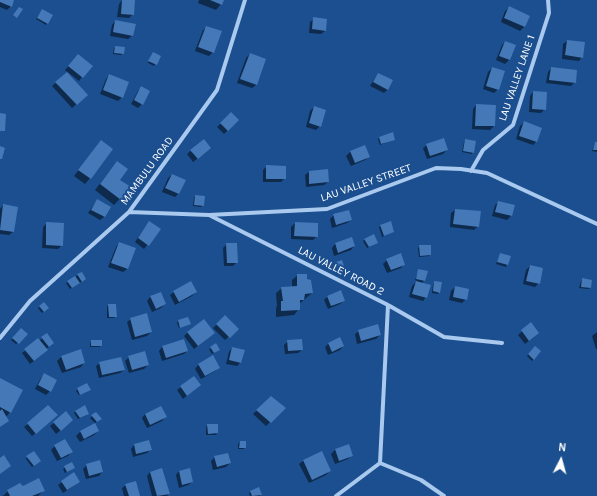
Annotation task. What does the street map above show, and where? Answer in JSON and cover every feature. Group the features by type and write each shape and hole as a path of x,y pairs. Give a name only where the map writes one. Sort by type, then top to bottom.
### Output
{"street":[{"name":"MAMBULU ROAD","path":"0,338 30,301 129,212 217,90 245,0"},
{"name":"LAU VALLEY LANE 1","path":"471,170 483,150 513,125 549,13 548,0"},
{"name":"LAU VALLEY STREET","path":"129,212 209,215 327,209 436,168 462,169 487,173 597,224"},
{"name":"LAU VALLEY ROAD 2","path":"209,215 388,304 380,463"},
{"path":"388,304 444,337 502,343"},
{"path":"336,496 380,463 421,480 444,496"}],"building":[{"path":"0,0 14,0 12,7 0,2"},
{"path":"122,0 135,0 134,15 121,14"},
{"path":"210,0 224,0 222,5"},
{"path":"509,6 530,16 525,27 504,18"},
{"path":"19,7 23,9 17,18 13,15"},
{"path":"42,9 53,15 48,24 37,18"},
{"path":"313,17 327,19 326,31 312,29"},
{"path":"115,20 136,24 133,36 113,32"},
{"path":"206,26 222,31 214,53 198,47"},
{"path":"567,40 585,42 583,58 565,55"},
{"path":"505,41 516,45 510,60 499,56"},
{"path":"115,46 125,47 124,54 114,53"},
{"path":"153,52 161,56 157,65 148,61"},
{"path":"250,53 266,59 257,85 240,79"},
{"path":"78,54 93,66 83,78 68,66"},
{"path":"492,67 505,71 499,90 486,86"},
{"path":"551,67 577,70 576,83 549,80"},
{"path":"67,72 88,95 77,105 55,82"},
{"path":"378,73 393,80 388,90 373,82"},
{"path":"109,74 129,82 123,98 103,90"},
{"path":"141,86 150,91 143,105 134,100"},
{"path":"533,91 547,92 546,110 532,109"},
{"path":"476,104 496,105 495,126 475,126"},
{"path":"314,106 326,110 321,127 309,123"},
{"path":"231,112 239,120 228,131 220,123"},
{"path":"0,113 6,114 5,131 0,131"},
{"path":"524,121 542,128 537,142 519,136"},
{"path":"393,132 395,140 381,144 379,137"},
{"path":"444,138 448,150 430,156 426,144"},
{"path":"204,139 211,148 198,159 190,150"},
{"path":"465,139 476,141 474,153 463,151"},
{"path":"101,140 113,149 91,179 78,170"},
{"path":"595,142 597,142 597,150 593,150"},
{"path":"365,145 370,157 355,163 350,151"},
{"path":"0,146 5,148 2,159 0,159"},
{"path":"117,161 128,169 120,180 131,187 121,200 100,184"},
{"path":"266,165 286,166 286,179 266,179"},
{"path":"328,169 329,182 309,184 309,171"},
{"path":"172,174 186,180 179,194 165,188"},
{"path":"195,195 205,196 204,206 194,205"},
{"path":"97,199 111,207 105,217 91,210"},
{"path":"498,201 515,205 512,216 495,212"},
{"path":"3,204 18,207 14,232 0,230"},
{"path":"455,209 481,211 479,227 453,224"},
{"path":"349,210 352,220 336,225 333,214"},
{"path":"149,221 161,229 149,246 138,238"},
{"path":"391,221 394,232 384,236 380,225"},
{"path":"46,222 64,223 63,246 46,245"},
{"path":"295,222 318,223 318,237 294,236"},
{"path":"374,234 378,243 369,247 364,239"},
{"path":"352,237 355,246 338,253 335,243"},
{"path":"119,242 136,248 128,269 111,263"},
{"path":"226,243 237,243 238,263 227,263"},
{"path":"419,245 431,245 431,255 420,256"},
{"path":"401,253 405,265 391,270 386,259"},
{"path":"500,253 511,256 508,265 497,262"},
{"path":"342,260 344,266 337,268 336,262"},
{"path":"530,265 543,268 540,284 526,281"},
{"path":"418,269 428,271 425,281 416,279"},
{"path":"82,272 86,279 82,282 77,274"},
{"path":"297,274 307,274 307,279 311,280 313,293 305,294 304,300 300,300 300,310 281,311 281,301 283,301 281,287 297,286"},
{"path":"75,276 80,283 72,288 67,281"},
{"path":"582,278 592,280 591,288 581,287"},
{"path":"191,281 197,292 179,302 173,291"},
{"path":"416,281 431,285 427,298 412,294"},
{"path":"434,281 442,282 440,293 433,291"},
{"path":"455,286 469,289 467,300 453,297"},
{"path":"341,290 345,301 331,306 327,296"},
{"path":"161,292 166,304 156,309 150,296"},
{"path":"44,302 49,308 44,312 39,306"},
{"path":"108,304 116,304 117,317 109,317"},
{"path":"147,313 152,332 135,337 130,318"},
{"path":"225,315 239,329 230,338 216,324"},
{"path":"188,317 191,324 180,328 178,320"},
{"path":"204,319 215,333 198,346 187,332"},
{"path":"531,322 539,333 529,341 521,330"},
{"path":"378,324 381,335 361,341 358,330"},
{"path":"21,328 28,334 19,344 12,338"},
{"path":"47,333 54,343 49,347 41,337"},
{"path":"340,337 344,346 332,352 328,343"},
{"path":"38,338 48,350 34,361 24,349"},
{"path":"184,339 188,351 166,358 162,346"},
{"path":"302,339 303,350 288,351 287,340"},
{"path":"91,340 102,340 102,346 91,346"},
{"path":"216,343 220,350 214,353 210,347"},
{"path":"535,346 541,351 534,360 528,354"},
{"path":"232,347 245,350 241,363 229,360"},
{"path":"81,349 85,363 66,370 61,356"},
{"path":"145,351 149,365 132,370 128,356"},
{"path":"213,355 220,368 205,376 198,364"},
{"path":"121,357 125,370 102,375 99,362"},
{"path":"44,373 57,380 51,392 38,385"},
{"path":"194,376 201,385 187,396 180,386"},
{"path":"0,378 23,390 11,413 0,407"},
{"path":"87,383 91,390 80,395 77,388"},
{"path":"271,396 286,408 271,423 256,410"},
{"path":"48,405 58,415 36,434 27,423"},
{"path":"85,405 89,414 80,418 75,411"},
{"path":"161,406 167,417 150,425 145,414"},
{"path":"2,409 9,421 0,427 0,411"},
{"path":"66,411 73,420 61,431 53,422"},
{"path":"96,412 102,419 97,422 91,415"},
{"path":"95,423 99,431 84,439 80,431"},
{"path":"207,424 218,424 218,433 208,434"},
{"path":"65,439 73,452 61,458 54,445"},
{"path":"149,440 152,450 136,454 134,444"},
{"path":"240,441 246,441 246,448 239,448"},
{"path":"349,444 353,456 339,461 335,449"},
{"path":"34,451 41,461 34,466 26,456"},
{"path":"322,451 331,471 312,480 303,460"},
{"path":"228,453 231,463 217,467 214,456"},
{"path":"4,455 11,466 0,474 0,458"},
{"path":"100,460 103,472 89,476 86,464"},
{"path":"72,462 75,468 67,472 64,466"},
{"path":"162,468 170,494 157,496 150,472"},
{"path":"190,468 193,482 182,485 179,471"},
{"path":"74,472 80,482 67,490 61,481"},
{"path":"39,478 45,491 32,496 10,496 7,490 20,483 23,486"},
{"path":"136,481 140,496 129,496 125,484"},
{"path":"259,487 262,495 252,496 250,491"}]}
